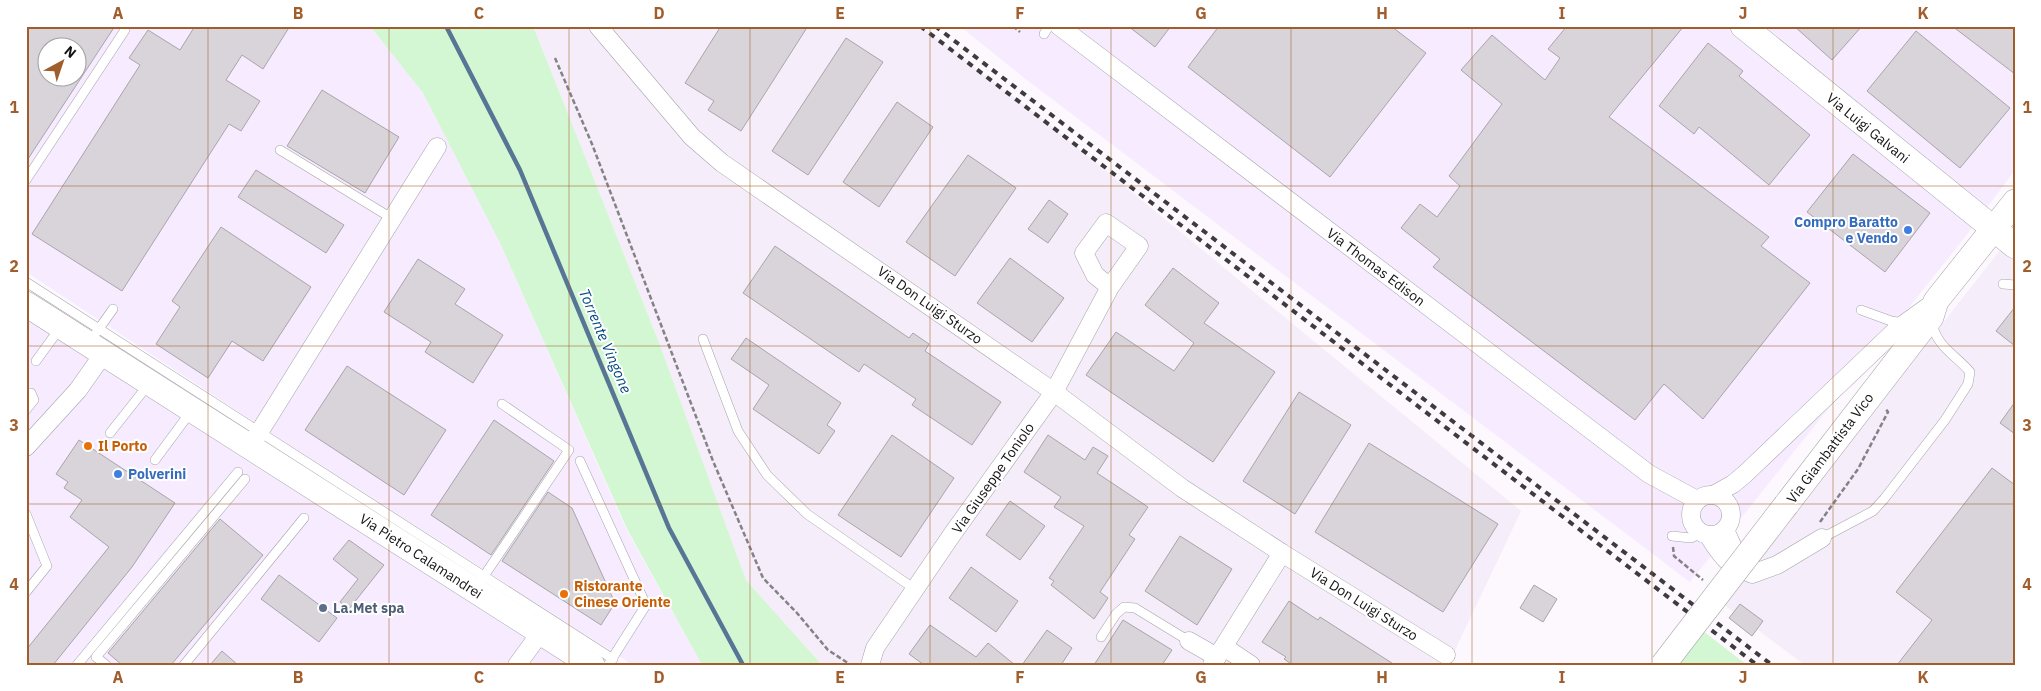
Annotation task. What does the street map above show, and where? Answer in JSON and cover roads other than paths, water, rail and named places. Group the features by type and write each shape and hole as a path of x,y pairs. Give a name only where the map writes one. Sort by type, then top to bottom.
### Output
{"street":[{"name":"Via Luigi Galvani","path":"1743,26 2015,246"},
{"name":"Via Don Luigi Sturzo","path":"600,28 692,137 722,163 1054,392 1182,488 1446,655"},
{"name":"Via Thomas Edison","path":"1051,30 1361,264 1649,474 1697,500"},
{"path":"255,440 437,147"},
{"name":"Via Giambattista Vico","path":"1663,665 2015,202"},
{"name":"Via Giuseppe Toniolo","path":"870,665 875,648 1054,392 1110,287"},
{"name":"Via Pietro Calamandrei","path":"26,304 61,327 97,342 150,383 192,410 255,440 479,584 541,632 604,663"},
{"path":"1715,494 1745,474 1897,329 1933,309"},
{"path":"26,447 78,390 97,342"},
{"path":"1649,474 1691,518"},
{"path":"1712,533 1731,521 1730,507 1727,501 1715,494 1708,494 1697,500 1691,511 1693,524 1712,533 1722,557 1732,566 1752,574 1777,565 1822,538"},
{"path":"1218,656 1282,553"},
{"path":"517,665 541,632"},
{"path":"1189,641 1218,656 1251,665"}],"lane":[{"path":"1049,26 1051,30"},
{"path":"26,180 125,30"},
{"path":"280,150 393,219"},
{"path":"26,282 97,342 255,440"},
{"path":"2003,284 2015,285"},
{"path":"97,342 113,308"},
{"path":"1822,538 1873,510 1884,499 1945,420 1968,384 1970,372 1964,364 1950,354 1933,331 1933,309"},
{"path":"1861,310 1891,321 1906,323"},
{"path":"36,361 61,327"},
{"path":"703,339 738,431 767,475 807,514 916,590"},
{"path":"110,433 150,383"},
{"path":"26,410 34,400 31,393"},
{"path":"502,404 569,450 479,584 604,663 646,605 580,461"},
{"path":"155,460 192,410"},
{"path":"77,665 238,472"},
{"path":"106,665 96,656 246,479"},
{"path":"26,514 47,566 26,592"},
{"path":"184,665 304,518"},
{"path":"1672,536 1691,538 1712,533"},
{"path":"1101,637 1116,614 1124,607 1135,608 1189,641"}],"waterway":[{"name":"Torrente Vingone","path":"446,26 520,170 669,528 743,665"}],"railway":[{"path":"920,26 1757,665"},
{"path":"935,26 1772,665"}],"place":[{"name":"Compro Baratto e Vendo","path":"1908,230"},
{"name":"Il Porto","path":"88,446"},
{"name":"Polverini","path":"118,474"},
{"name":"Ristorante Cinese Oriente","path":"564,594"},
{"name":"La.Met spa","path":"323,608"}]}
